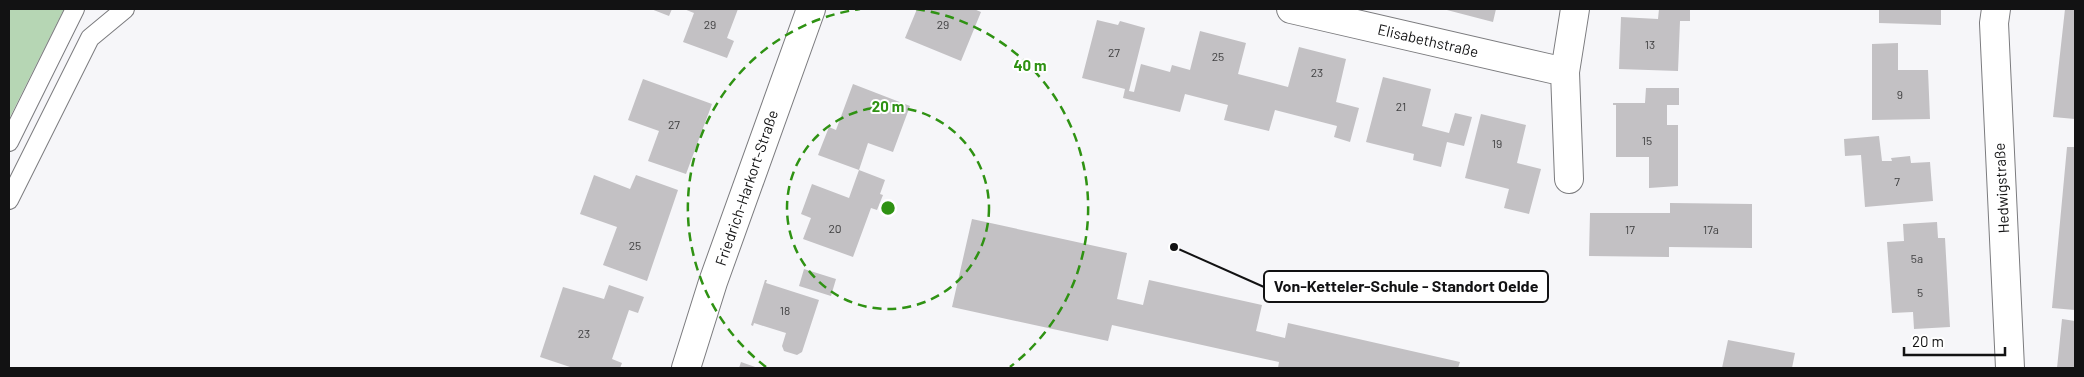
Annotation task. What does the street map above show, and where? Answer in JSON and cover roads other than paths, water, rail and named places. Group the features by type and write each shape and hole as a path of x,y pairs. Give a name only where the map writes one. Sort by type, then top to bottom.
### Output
{"street":[{"name":"Friedrich-Harkort-Straße","path":"686,368 713,282 811,9"},
{"name":"Elisabethstraße","path":"1291,9 1565,72"},
{"path":"1569,179 1565,72 1575,9"},
{"name":"Hedwigstraße","path":"1996,9 1994,23 2010,368"}],"lane":[{"path":"9,142 75,9"},
{"path":"9,200 90,38 125,9"}],"place":[{"name":"Von-Ketteler-Schule - Standort Oelde","path":"1174,247"}]}
